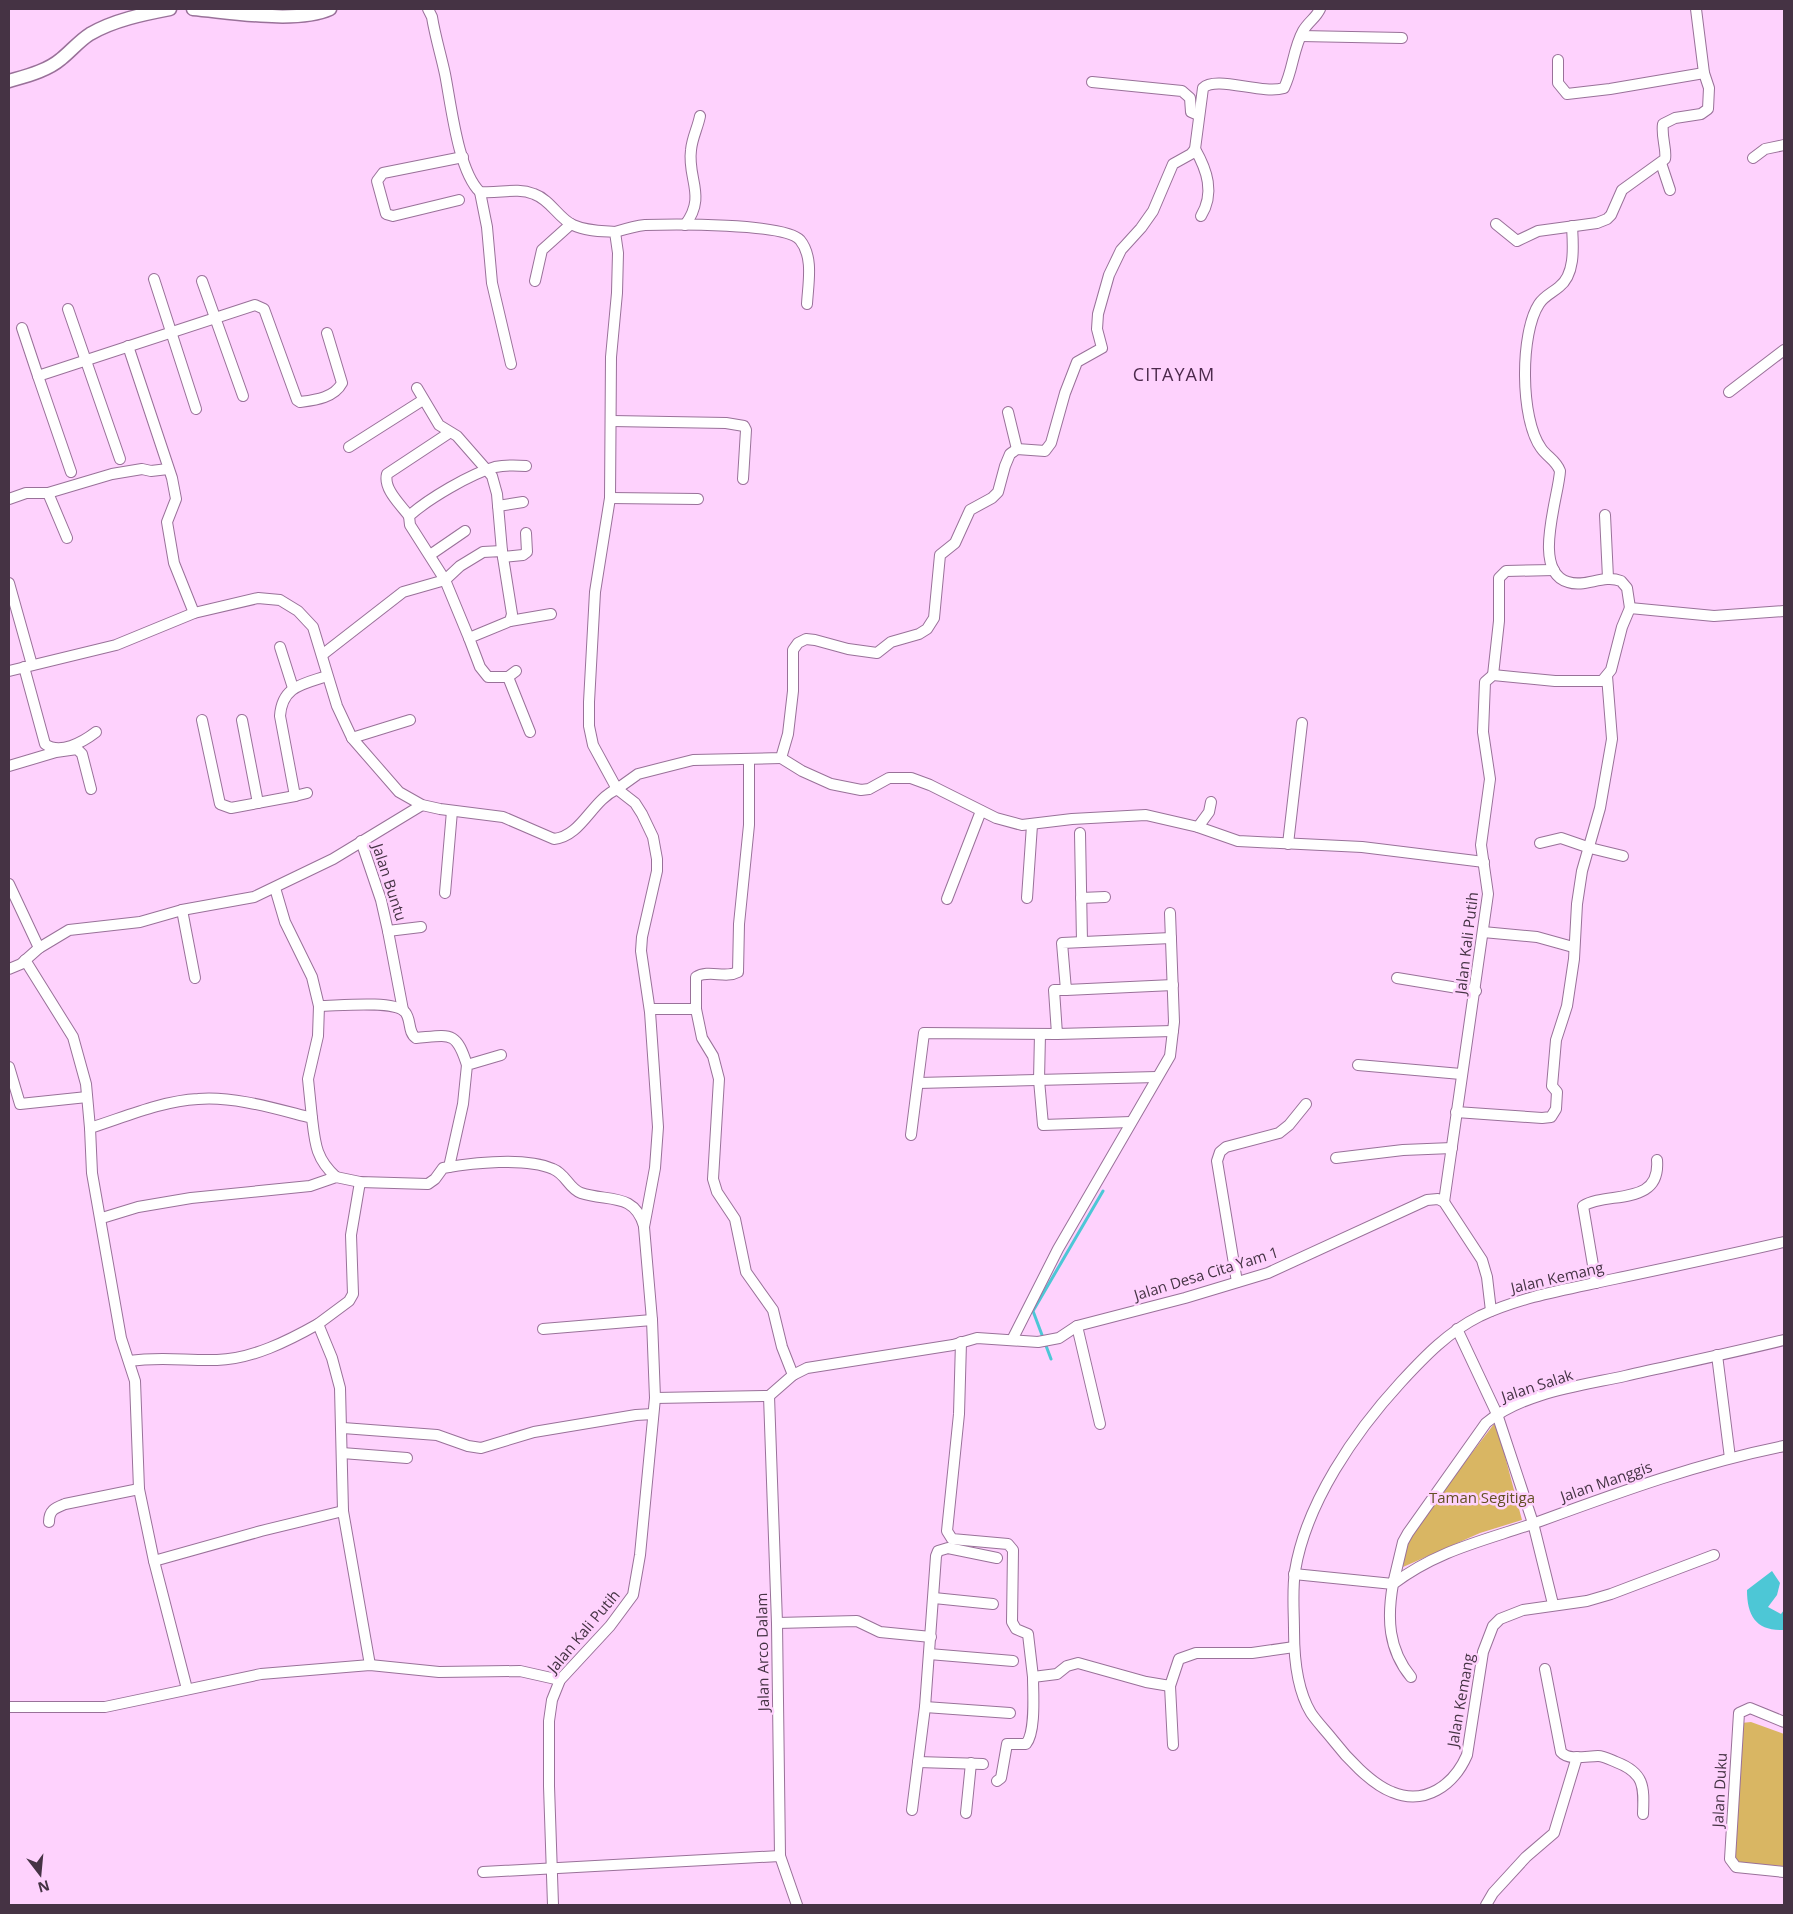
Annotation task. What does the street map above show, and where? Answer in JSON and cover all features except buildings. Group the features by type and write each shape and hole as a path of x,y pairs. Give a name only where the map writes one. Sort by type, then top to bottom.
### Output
{"main road":[{"path":"9,81 43,70 61,60 79,41 91,33 133,17 170,9"},
{"path":"193,9 282,16 308,15 330,9"}],"street":[{"path":"428,9 432,17 452,117 463,157 474,185 480,192 487,227 492,282 511,364"},
{"path":"1200,216 1207,206 1207,169 1196,149 1198,115 1203,88 1210,84 1235,85 1258,90 1275,91 1284,88 1291,74 1294,53 1301,36 1320,9"},
{"path":"1496,224 1517,241 1532,233 1602,222 1610,217 1622,190 1661,163 1666,154 1662,141 1663,124 1675,118 1701,114 1708,109 1710,96 1704,73 1696,9"},
{"path":"1301,36 1402,38"},
{"path":"1558,60 1558,83 1566,94 1610,89 1704,73"},
{"path":"1092,82 1182,91 1190,98 1191,112 1198,115"},
{"path":"685,225 691,217 697,196 691,152 700,116"},
{"path":"1753,158 1765,149 1784,145"},
{"path":"781,758 788,734 794,646 806,640 877,653 892,642 919,634 927,628 934,618 940,554 955,543 970,510 992,498 998,492 1004,466 1010,454 1017,449 1045,451 1051,443 1065,393 1077,362 1102,348 1097,329 1098,314 1109,275 1121,250 1153,211 1173,164 1196,149"},
{"path":"459,200 393,216 386,214 382,207 377,181 383,173 463,157"},
{"path":"1661,163 1670,190"},
{"path":"480,192 511,190 536,194 545,199 571,224 596,231 615,232 645,225 779,230 797,237 809,256 807,304"},
{"path":"535,281 542,250 549,241 571,224"},
{"path":"1493,675 1588,682 1602,681 1611,670 1622,627 1630,608 1627,588 1624,583 1615,578 1568,582 1560,578 1554,570 1548,542 1560,471 1556,462 1540,448 1532,425 1527,402 1526,356 1528,332 1536,309 1540,302 1565,281 1568,274 1573,250 1572,226"},
{"path":"615,232 618,253 617,293 611,357 610,498 593,615 589,726 592,745 617,789 635,803 649,827 656,848 657,871 642,937 641,951 650,1009 658,1127 655,1168 644,1227"},
{"path":"154,279 196,409"},
{"path":"202,281 242,396"},
{"path":"38,376 255,305 263,307 294,393 300,402 315,400 334,393 342,383 327,333"},
{"path":"68,309 120,459"},
{"path":"22,328 71,472"},
{"path":"128,346 176,499 174,508 167,520 168,530 174,563 194,613"},
{"path":"1729,392 1784,350"},
{"path":"417,388 439,425 463,441 494,479 502,554 512,614 510,621"},
{"path":"349,447 423,400"},
{"path":"1008,412 1017,449"},
{"path":"612,421 726,423 744,426 746,430 744,479"},
{"path":"449,433 387,474 386,483 410,516 410,525 445,580 483,673 494,678 512,674 530,732"},
{"path":"410,516 427,502 486,470 506,465 526,466"},
{"path":"9,499 26,493 48,493 112,474 142,469 151,471 168,469"},
{"path":"48,493 67,538"},
{"path":"610,498 698,499"},
{"path":"498,506 522,502"},
{"path":"1605,515 1608,578"},
{"path":"430,555 465,531"},
{"path":"322,655 403,592 445,580 476,556 489,551 523,555 527,552 526,533"},
{"name":"Jalan Kali Putih","path":"1444,1202 1461,1074 1476,991 1488,894 1481,845 1490,779 1485,754 1483,704 1485,682 1493,675 1499,621 1500,578 1502,573 1506,571 1554,570"},
{"path":"9,583 45,744 53,748 70,746 96,732"},
{"path":"9,671 116,645 194,613 258,598 280,600 298,611 313,627 337,706 352,738 399,792 422,805 452,811 503,817 521,824 546,838 560,838 573,832 595,805 638,774 693,760 781,758 802,771 831,784 861,790 869,789 889,778 911,778 1004,821 1032,825 1072,819 1146,816 1198,827 1238,841 1386,849 1484,862"},
{"path":"1630,608 1714,616 1784,611"},
{"path":"469,638 510,621 551,614"},
{"path":"280,647 293,688"},
{"path":"295,796 280,716 281,704 293,688 327,676"},
{"path":"1456,1112 1542,1118 1551,1117 1555,1114 1557,1092 1552,1086 1555,1055 1567,1006 1575,954 1573,947 1582,871 1600,808 1612,738 1607,676"},
{"path":"202,720 220,804 232,808 307,793"},
{"path":"242,720 258,803"},
{"path":"352,738 410,720"},
{"path":"1288,844 1302,723"},
{"path":"9,766 56,752 77,750 82,754 91,789"},
{"path":"749,760 749,825 739,924 738,972 733,975 704,973 696,977 696,1009 702,1038 713,1056 718,1079 713,1180 717,1192 735,1219 740,1254 746,1272 772,1310 782,1347 793,1375"},
{"path":"1198,827 1209,812 1211,802"},
{"path":"9,969 69,930 140,922 182,910 246,899 275,888 333,859 422,805"},
{"path":"445,894 452,811"},
{"path":"947,899 981,811"},
{"path":"1027,898 1032,825"},
{"path":"1080,834 1082,942"},
{"path":"1540,843 1561,838 1590,848 1623,856"},
{"name":"Jalan Buntu","path":"361,841 381,900 388,931 420,927"},
{"path":"9,884 39,948"},
{"path":"275,888 285,922 312,977 319,1006 318,1036 308,1079 317,1151 324,1165 336,1177"},
{"path":"1082,898 1105,897"},
{"path":"182,910 195,978"},
{"path":"343,1428 437,1435 468,1446 481,1448 534,1432 636,1414 654,1406 769,1396 793,1375 807,1368 983,1338 1012,1340 1058,1249 1170,1056 1173,1032 1173,985 1170,913"},
{"path":"388,931 403,1010 413,1036 416,1038 442,1036 455,1038 461,1044 467,1065 463,1104 449,1167"},
{"path":"1483,932 1537,937 1573,947"},
{"path":"1066,990 1062,943 1171,938"},
{"path":"25,960 73,1037 83,1072 90,1128 92,1173 102,1218 121,1338 135,1381 140,1489 154,1561 187,1689"},
{"path":"1397,978 1476,991"},
{"path":"1057,1034 1054,990 1173,985"},
{"path":"319,1006 375,1005 403,1010"},
{"path":"650,1009 696,1009"},
{"path":"911,1135 924,1033 1057,1034 1173,1032"},
{"path":"1040,1034 1039,1080 1043,1125 1132,1122"},
{"path":"467,1065 502,1055"},
{"path":"1358,1065 1461,1074"},
{"path":"9,1067 20,1104 87,1097"},
{"path":"918,1083 1157,1077"},
{"path":"90,1128 156,1108 198,1099 231,1101 312,1118"},
{"path":"1237,1282 1217,1162 1220,1152 1226,1148 1278,1133 1289,1125 1306,1104"},
{"path":"1336,1158 1403,1150 1452,1148"},
{"path":"1596,1283 1583,1206 1632,1195 1646,1189 1656,1175 1657,1160"},
{"path":"102,1218 138,1207 191,1198 310,1186 336,1177 360,1182 428,1184 435,1180 439,1170 449,1167 520,1161 553,1169 563,1174 573,1189 581,1193 623,1201 631,1205 637,1210 644,1227"},
{"path":"129,1362 159,1357 216,1360 245,1356 301,1334 318,1324 349,1300 353,1294 351,1235 360,1182"},
{"name":"Jalan Desa Cita Yam 1","path":"1012,1340 1038,1342 1059,1338 1077,1326 1237,1282 1268,1272 1326,1247 1413,1204 1438,1199 1444,1202"},
{"path":"1444,1202 1482,1260 1487,1277 1491,1311"},
{"name":"Jalan Kali Putih","path":"553,1905 549,1721 552,1700 560,1680 610,1626 633,1595 640,1555 654,1406 652,1320 644,1227"},
{"name":"Jalan Kemang","path":"1714,1555 1611,1594 1587,1601 1553,1604 1509,1614 1493,1626 1483,1652 1471,1733 1461,1769 1443,1788 1420,1796 1406,1796 1390,1792 1345,1755 1308,1705 1301,1688 1294,1647 1294,1574 1299,1552 1314,1510 1353,1441 1389,1396 1435,1346 1457,1329 1491,1311 1536,1295 1784,1242"},
{"path":"543,1329 652,1320"},
{"path":"318,1324 338,1379 343,1428 343,1511 370,1665"},
{"path":"1077,1326 1100,1424"},
{"path":"1457,1329 1497,1414 1533,1523 1553,1604"},
{"name":"Jalan Salak","path":"1393,1584 1403,1542 1408,1533 1486,1423 1497,1414 1524,1402 1583,1385 1784,1340"},
{"path":"961,1342 959,1414 948,1536 952,1539 1008,1544 1014,1550 1012,1622 1016,1629 1028,1634 1033,1676 1032,1718 1029,1741 1026,1744 1007,1744 1001,1778 997,1782"},
{"path":"1717,1355 1730,1458"},
{"name":"Jalan Arco Dalam","path":"769,1396 777,1623 780,1856 797,1905"},
{"name":"Jalan Manggis","path":"1393,1584 1417,1566 1477,1541 1620,1491 1730,1458 1784,1446"},
{"path":"342,1453 407,1458"},
{"path":"50,1522 50,1512 60,1506 90,1497 140,1489"},
{"path":"154,1561 261,1531 343,1511"},
{"path":"912,1810 925,1707 938,1552 948,1548 997,1558"},
{"path":"1294,1574 1393,1584 1389,1618 1390,1632 1398,1657 1410,1677"},
{"path":"934,1598 993,1604"},
{"path":"777,1623 857,1621 880,1632 930,1637"},
{"path":"1174,1745 1170,1686 1179,1659 1189,1654 1252,1653 1294,1647"},
{"path":"929,1654 1014,1660"},
{"path":"1033,1676 1057,1674 1067,1666 1078,1663 1146,1682 1170,1686"},
{"path":"9,1707 105,1707 261,1674 370,1665 439,1672 520,1671 560,1680"},
{"path":"1545,1669 1561,1752 1565,1756 1601,1756 1626,1765 1636,1772 1644,1793 1643,1814"},
{"path":"925,1707 1010,1714"},
{"name":"Jalan Duku","path":"1784,1722 1750,1708 1739,1713 1730,1859 1736,1867 1784,1872"},
{"path":"1486,1905 1493,1893 1526,1857 1554,1833 1577,1757"},
{"path":"918,1762 983,1764"},
{"path":"966,1813 971,1763"},
{"path":"483,1872 780,1856"}],"green space":[{"name":"Taman Segitiga","path":"1494,1424 1498,1430 1522,1520 1480,1533 1403,1567 1406,1539"},
{"path":"1751,1722 1784,1734 1784,1866 1735,1864 1733,1728 1741,1723"}],"shaded area":[{"path":"1772,1571 1780,1583 1777,1595 1768,1607 1781,1614 1784,1610 1784,1630 1775,1630 1760,1625 1752,1615 1747,1600 1747,1590"}],"waterway":[{"path":"1051,1359 1033,1311 1103,1191"}],"district":[{"name":"CITAYAM","path":"1174,374"}]}
